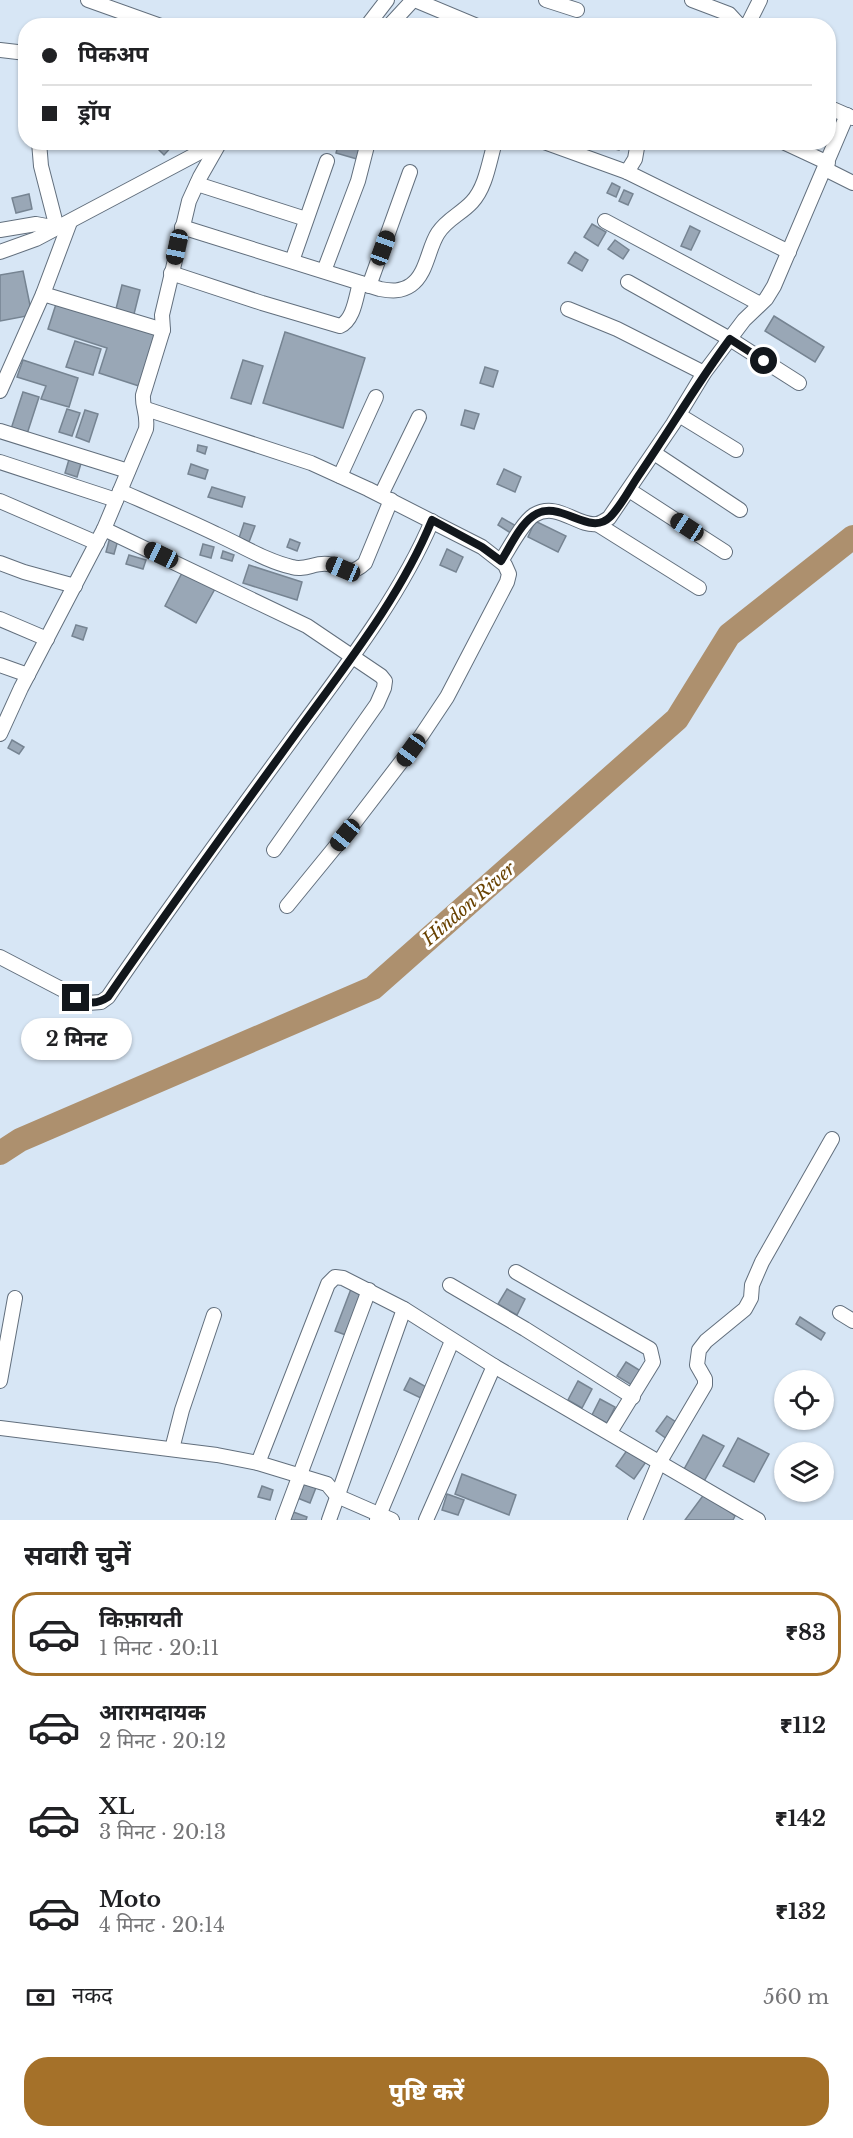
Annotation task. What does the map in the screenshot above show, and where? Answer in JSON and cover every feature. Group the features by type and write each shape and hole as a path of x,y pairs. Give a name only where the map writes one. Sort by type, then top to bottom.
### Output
{"street":[{"path":"88,0 139,18"},
{"path":"373,18 387,0"},
{"path":"397,18 414,0 458,18"},
{"path":"546,0 577,10"},
{"path":"692,0 729,14 733,18"},
{"path":"751,18 760,0"},
{"path":"0,50 18,52"},
{"path":"836,111 850,117 836,146"},
{"path":"40,150 41,166 57,228"},
{"path":"0,252 36,239 205,150"},
{"path":"0,734 104,529 146,429 148,416 142,404 143,395 163,330 162,315 182,227 189,201 216,150"},
{"path":"324,271 358,181 366,150"},
{"path":"182,227 365,284 393,291 405,289 414,284 436,235 445,223 476,197 482,186 493,150"},
{"path":"566,150 627,172 789,252"},
{"path":"627,172 635,159 637,150"},
{"path":"797,150 853,183"},
{"path":"597,524 609,518 679,415 704,373 774,286 834,150"},
{"path":"292,261 327,161"},
{"path":"171,273 340,326 346,323 365,284 410,172"},
{"path":"197,184 306,219"},
{"path":"605,221 760,304"},
{"path":"0,391 6,360 43,294 70,222"},
{"path":"0,230 36,224 57,228"},
{"path":"628,282 730,339 798,383"},
{"path":"43,294 163,330"},
{"path":"568,309 617,329 704,373"},
{"path":"340,476 376,397"},
{"path":"146,409 311,463 340,476 482,547 501,561 509,574 507,582 447,697 390,778 287,906"},
{"path":"679,415 736,450"},
{"path":"0,462 118,496 192,522 276,562 294,568 304,569 324,563 352,572 365,564 386,498 420,417"},
{"path":"0,431 128,471"},
{"path":"654,453 740,510"},
{"path":"629,490 725,552"},
{"path":"0,501 97,543"},
{"path":"501,561 535,514 554,511 597,524 699,588"},
{"path":"0,957 88,1003 101,1002 108,997 174,901 386,606 419,552 432,520"},
{"path":"104,529 307,626 385,681 377,704 274,850"},
{"path":"0,563 75,586"},
{"path":"0,620 47,639"},
{"path":"0,665 28,675"},
{"path":"635,1520 659,1464 705,1385 705,1379 697,1365 696,1358 699,1350 706,1341 745,1309 751,1298 752,1285 762,1262 832,1139"},
{"path":"516,1272 651,1349 653,1362 610,1432"},
{"path":"258,1463 328,1284 335,1277 343,1278 369,1290 404,1309 452,1341 758,1520"},
{"path":"450,1285 633,1397"},
{"path":"283,1520 369,1290"},
{"path":"0,1381 15,1298"},
{"path":"329,1520 404,1309"},
{"path":"840,1313 853,1321"},
{"path":"172,1449 182,1410 214,1315"},
{"path":"0,1428 172,1449 258,1463 327,1484 337,1496 382,1518 452,1341"},
{"path":"426,1520 494,1366"}],"building":[{"path":"159,150 169,150 164,155"},
{"path":"337,150 360,150 357,159 336,153"},
{"path":"612,183 620,187 616,197 607,193"},
{"path":"624,190 633,194 628,205 619,201"},
{"path":"29,194 32,209 16,213 12,198"},
{"path":"592,224 606,232 598,246 584,237"},
{"path":"690,226 700,231 691,250 681,246"},
{"path":"615,240 629,250 623,259 608,249"},
{"path":"575,252 588,260 582,271 568,263"},
{"path":"23,271 32,315 0,321 0,275"},
{"path":"122,285 140,290 133,318 115,313"},
{"path":"57,301 159,333 142,387 99,373 107,348 48,329"},
{"path":"774,316 824,347 815,362 765,331"},
{"path":"285,332 365,358 343,428 263,403"},
{"path":"75,341 101,349 93,375 66,367"},
{"path":"23,360 78,378 69,407 41,399 46,386 17,377"},
{"path":"243,360 263,366 251,404 231,398"},
{"path":"485,367 498,371 493,387 480,383"},
{"path":"23,392 39,397 27,434 11,429"},
{"path":"67,409 80,413 72,436 59,432"},
{"path":"85,410 98,414 89,442 76,437"},
{"path":"465,410 479,414 474,429 461,425"},
{"path":"198,445 207,447 205,454 197,451"},
{"path":"70,456 82,460 77,477 65,473"},
{"path":"191,464 208,470 205,479 188,474"},
{"path":"504,469 521,477 515,492 497,484"},
{"path":"212,487 245,497 242,507 208,497"},
{"path":"502,518 518,527 514,535 498,525"},
{"path":"535,521 566,536 558,552 528,537"},
{"path":"244,523 255,526 249,542 239,538"},
{"path":"110,537 118,540 114,554 106,552"},
{"path":"290,539 300,543 297,551 287,547"},
{"path":"203,544 214,547 211,558 200,555"},
{"path":"447,549 463,557 456,572 440,565"},
{"path":"223,551 234,555 232,561 221,558"},
{"path":"129,555 146,560 143,569 126,564"},
{"path":"249,565 302,582 297,600 243,583"},
{"path":"184,569 216,587 196,623 165,606"},
{"path":"76,625 87,628 83,640 72,636"},
{"path":"12,740 24,747 19,754 8,748"},
{"path":"351,1289 367,1295 351,1337 335,1331"},
{"path":"507,1289 525,1299 517,1315 498,1304"},
{"path":"800,1317 825,1333 821,1340 796,1324"},
{"path":"626,1362 644,1373 635,1387 617,1376"},
{"path":"410,1378 430,1389 425,1400 404,1390"},
{"path":"578,1381 592,1389 582,1408 568,1400"},
{"path":"600,1399 615,1407 607,1423 592,1415"},
{"path":"667,1416 682,1426 671,1442 656,1431"},
{"path":"703,1435 724,1446 703,1483 683,1471"},
{"path":"738,1438 769,1454 754,1482 723,1466"},
{"path":"630,1446 648,1459 634,1479 616,1466"},
{"path":"462,1474 516,1495 509,1515 455,1494"},
{"path":"301,1480 317,1485 310,1503 295,1497"},
{"path":"262,1486 273,1490 270,1500 258,1497"},
{"path":"705,1493 735,1516 733,1520 685,1520"},
{"path":"447,1494 464,1500 458,1515 442,1510"},
{"path":"288,1510 307,1517 306,1520 285,1520"}],"waterway":[{"name":"Hindon River","path":"0,1153 20,1140 373,988 677,719 729,635 853,537"}],"route":[{"path":"76,998 93,1004 108,997 174,901 326,693 386,606 419,552 432,520 482,547 501,561 535,514 554,511 588,523 603,522 609,518 629,490 704,373 730,339 764,361"}]}
